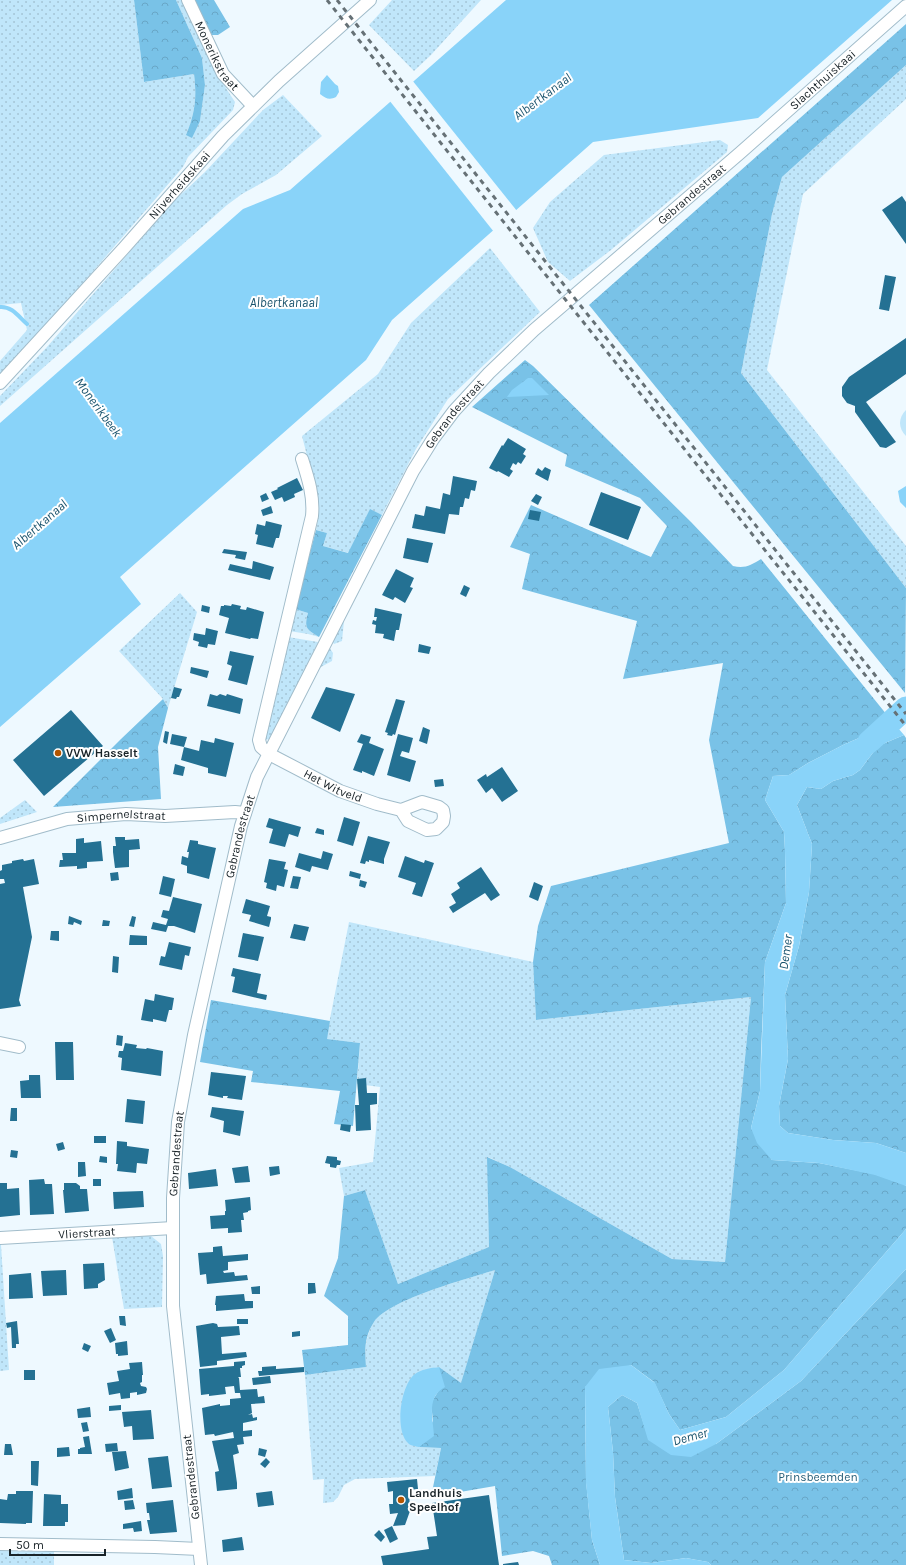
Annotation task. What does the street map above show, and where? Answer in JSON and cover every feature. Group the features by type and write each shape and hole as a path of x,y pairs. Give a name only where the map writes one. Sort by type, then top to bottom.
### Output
{"street":[{"name":"Monerikstraat","path":"188,0 223,74 253,106"},
{"name":"Nijverheidskaai","path":"0,383 124,248 223,136 279,81 370,0"},
{"name":"Slachthuiskaai","path":"740,153 906,6"},
{"name":"Gebrandestraat","path":"201,1565 173,1306 173,1198 178,1122 194,1035 245,813 257,777 413,471 433,439 454,411 488,373 534,330 740,153"},
{"path":"269,754 261,747 259,740 312,516 312,492 302,459"},
{"name":"Het Witveld","path":"269,754 340,791 401,810"},
{"name":"Simpernelstraat","path":"0,838 67,819 126,814 165,816 235,812 245,813"},
{"path":"0,1043 19,1047"},
{"name":"Vlierstraat","path":"0,1238 173,1228"},
{"path":"0,1544 199,1549"}],"shaded area":[{"path":"0,0 134,0 144,82 194,74 194,105 186,135 200,121 205,85 202,58 176,0 182,0 220,79 235,102 233,110 188,157 183,167 26,349 0,376 0,361 27,330 21,303 0,305"},
{"path":"392,0 481,0 431,55 414,71 369,25"},
{"path":"906,65 906,99 803,194 767,370 906,546 906,588 741,373 772,214 782,177"},
{"path":"283,95 322,136 276,175 242,194 227,205 0,406 0,396 47,347 174,201 205,172 263,110"},
{"path":"720,140 728,145 727,152 611,250 570,281 548,262 533,228 550,202 604,155"},
{"path":"490,248 540,312 448,399 416,449 382,515 370,510 349,553 323,546 327,533 316,530 319,515 319,503 302,436 378,374 411,323"},
{"path":"906,410 906,436 900,426 900,420"},
{"path":"180,593 197,612 168,708 163,699 119,651"},
{"path":"295,609 308,613 306,622 307,628 319,637 289,631"},
{"path":"342,620 344,621 342,641 334,644 332,641"},
{"path":"288,637 318,642 271,738 266,740 263,738"},
{"path":"329,647 333,653 332,661 319,668"},
{"path":"25,800 37,812 0,824 0,818"},
{"path":"349,922 533,962 536,1020 751,997 725,1262 672,1259 510,1167 488,1157 489,1247 398,1284 365,1190 344,1196 339,1168 373,1162 380,1087 357,1084 360,1043 326,1039"},
{"path":"142,1235 151,1236 161,1244 163,1256 162,1307 124,1309 112,1237"},
{"path":"0,1245 9,1370 0,1371"},
{"path":"495,1270 461,1384 439,1367 423,1370 419,1447 441,1448 435,1476 355,1479 344,1485 338,1497 333,1502 323,1503 324,1479 313,1480 305,1375 366,1367 367,1338 374,1322 383,1314 396,1305 412,1298 449,1284"},
{"path":"0,1551 54,1552 54,1565 0,1565"}],"green space":[{"path":"134,0 176,0 202,58 205,85 200,121 192,138 186,135 194,105 194,74 144,82"},
{"path":"194,0 214,0 230,27 218,35 210,35"},
{"path":"906,24 906,65 782,177 772,214 741,373 906,588 905,693 589,305"},
{"path":"525,360 533,366 691,522 733,566 748,566 761,559 887,715 866,735 808,763 789,775 773,776 765,800 784,832 786,903 765,962 760,1091 751,1128 772,1160 819,1163 874,1174 903,1184 906,1186 906,1229 784,1370 726,1417 680,1430 669,1414 654,1382 631,1365 585,1387 586,1481 592,1540 600,1565 552,1565 549,1556 533,1551 502,1556 495,1486 431,1497 441,1448 419,1447 433,1421 431,1403 439,1390 439,1367 461,1383 495,1270 449,1284 412,1298 396,1305 383,1314 374,1322 368,1333 365,1349 366,1367 305,1375 302,1350 348,1345 348,1316 324,1296 338,1258 344,1196 365,1190 398,1284 489,1247 487,1157 510,1167 672,1259 725,1262 751,997 536,1020 533,962 538,926 551,886 729,843 709,740 723,663 623,679 637,621 522,589 530,554 510,547 531,505 651,557 667,526 640,498 565,466 567,455 472,407"},
{"path":"370,509 382,515 319,637 307,628 306,622 308,613 295,609 316,530 327,533 323,546 348,553"},
{"path":"163,699 168,708 158,747 161,799 53,807 121,739"},
{"path":"904,735 906,738 906,1153 876,1143 833,1140 788,1133 780,1126 779,1106 788,1059 785,995 799,946 809,892 812,844 797,805 807,787 821,789 833,781 853,775 860,770 878,746"},
{"path":"211,1000 330,1021 327,1039 360,1043 353,1126 334,1124 340,1091 251,1082 253,1071 200,1062"},
{"name":"Prinsbeemden","path":"906,1269 906,1565 711,1565 708,1562 686,1558 651,1563 624,1560 615,1497 613,1452 608,1407 622,1395 637,1403 649,1440 716,1444 801,1381"}],"water":[{"name":"Albertkanaal","path":"506,0 892,0 758,118 593,142 392,320 366,360 120,577 141,604 0,727 0,423 243,209 290,190"},
{"path":"327,75 338,86 339,92 336,97 330,99 320,94 321,82"},
{"path":"528,378 532,378 549,395 507,397 512,390"},
{"path":"906,486 906,508 900,502 898,491"},
{"path":"887,715 904,735 878,746 860,770 853,775 833,781 821,789 807,787 797,805 812,844 809,892 799,946 785,995 788,1059 779,1106 780,1126 788,1133 833,1140 876,1143 906,1153 906,1186 875,1175 819,1163 772,1160 757,1143 751,1128 760,1091 765,962 786,903 784,832 765,800 773,776 789,775 808,763 866,735"},
{"path":"906,1229 906,1269 801,1381 716,1444 691,1457 671,1455 648,1440 637,1403 622,1395 608,1407 613,1452 615,1497 624,1560 651,1563 686,1558 708,1562 711,1565 600,1565 592,1540 586,1483 585,1387 599,1369 631,1365 655,1383 669,1414 680,1430 726,1417 784,1370"},
{"path":"439,1367 445,1387 435,1396 433,1402 432,1415 434,1436 419,1447 409,1444 404,1437 400,1418 406,1387 410,1379 418,1372"}],"pier":[{"path":"412,80 517,211 494,232 389,100"}],"building":[{"path":"902,196 906,202 906,244 882,210"},
{"path":"885,275 896,277 889,311 879,309"},
{"path":"906,338 906,374 866,402 896,442 886,448 880,447 855,412 855,406 847,403 842,396 842,387 849,377"},
{"path":"508,438 526,449 523,454 526,456 521,464 518,462 516,465 513,463 510,469 513,471 509,477 489,468 502,445 503,446"},
{"path":"545,467 551,470 548,481 535,474 538,468 542,471"},
{"path":"453,476 477,481 475,491 471,490 469,499 465,498 463,507 460,507 459,515 449,514 445,534 412,528 415,514 424,516 426,506 440,509 443,493 450,495"},
{"path":"297,478 303,490 294,494 295,497 284,502 282,497 275,500 271,492"},
{"path":"601,492 641,507 628,540 589,525"},
{"path":"266,493 269,499 262,502 260,496"},
{"path":"536,494 542,497 538,505 531,501"},
{"path":"271,506 273,513 263,516 261,510"},
{"path":"530,510 541,512 539,521 528,519"},
{"path":"266,521 282,525 279,538 276,538 273,548 256,544 258,535 255,534 257,524 265,526"},
{"path":"407,538 433,543 428,563 403,558"},
{"path":"224,549 247,552 245,560 235,558 236,555 222,553"},
{"path":"253,561 274,567 270,580 228,570 230,564 252,569"},
{"path":"396,569 414,578 410,587 413,588 405,603 395,597 393,600 382,595"},
{"path":"464,585 470,588 466,597 460,594"},
{"path":"232,604 241,606 240,609 246,610 247,607 264,612 258,639 250,639 225,633 229,618 219,615 221,606 231,606"},
{"path":"202,605 210,607 209,613 201,611"},
{"path":"375,608 402,614 399,630 396,630 394,641 383,638 384,634 375,633 376,625 372,624 373,620 376,621 377,617 374,617"},
{"path":"206,628 218,631 215,645 208,644 207,648 198,646 199,642 193,640 194,633 205,635"},
{"path":"419,644 431,647 429,654 418,652"},
{"path":"230,651 254,656 247,685 228,680 232,666 227,664"},
{"path":"191,667 209,671 207,678 190,673"},
{"path":"174,687 182,689 179,697 176,699 171,698"},
{"path":"326,687 355,694 340,732 311,718"},
{"path":"210,694 217,696 220,694 226,696 227,694 243,699 240,714 207,706"},
{"path":"396,699 405,701 395,735 393,734 392,736 387,735 388,733 385,732"},
{"name":"VVW Hasselt","path":"71,710 103,746 44,796 13,760"},
{"path":"423,727 430,730 427,744 419,741"},
{"path":"165,731 169,732 167,744 163,742"},
{"path":"172,734 187,737 184,747 170,744"},
{"path":"361,734 371,737 369,743 384,749 374,776 362,771 362,773 353,770 363,744 357,742"},
{"path":"398,734 413,738 409,753 402,751 400,756 416,761 410,782 387,775"},
{"path":"215,738 234,743 226,777 208,773 208,768 181,760 184,747 199,751 201,740 214,743"},
{"path":"175,764 185,767 183,776 173,774"},
{"path":"502,767 518,791 502,802 492,788 486,793 477,780 486,774 487,777"},
{"path":"443,779 444,786 435,787 434,780"},
{"path":"344,817 360,822 353,846 337,841"},
{"path":"269,818 301,827 298,837 289,834 285,847 269,843 273,829 266,827"},
{"path":"317,828 324,830 324,835 315,833"},
{"path":"368,836 390,842 384,859 384,864 369,860 369,862 366,861 365,864 360,863"},
{"path":"115,837 125,837 125,840 139,839 140,849 129,850 129,867 115,868 113,846 116,846"},
{"path":"84,838 84,843 101,841 103,861 87,862 87,868 77,869 77,866 59,867 60,860 63,860 62,853 76,853 76,839"},
{"path":"190,840 198,841 198,844 216,848 209,879 187,873 187,866 181,864 182,856 188,858 189,852 187,852"},
{"path":"323,851 333,854 328,870 312,866 310,872 295,867 299,853 321,859"},
{"path":"405,856 424,863 425,860 434,863 422,897 412,894 416,883 398,877"},
{"path":"23,859 24,861 34,859 39,884 23,887 32,937 19,1000 21,1006 0,1009 0,884 5,883 4,879 0,879 0,871 2,870 2,865"},
{"path":"269,859 286,862 284,869 288,870 284,887 277,885 276,891 266,888 267,883 264,882"},
{"path":"481,867 500,895 491,901 485,893 453,913 449,907 456,903 451,894 460,888 457,883"},
{"path":"350,871 361,874 360,879 349,876"},
{"path":"118,872 119,880 111,881 110,873"},
{"path":"163,876 175,879 171,897 159,894"},
{"path":"293,876 301,877 298,889 290,888"},
{"path":"360,880 367,882 365,888 359,886"},
{"path":"534,882 543,886 538,901 529,897"},
{"path":"173,897 202,904 195,933 174,926 168,926 166,932 151,929 153,922 166,925 168,919 161,917 163,910 169,911"},
{"path":"246,899 270,906 267,916 271,917 269,927 249,921 251,915 242,913"},
{"path":"69,916 82,921 81,925 74,922 73,925 68,924"},
{"path":"132,916 136,917 134,927 129,926"},
{"path":"103,920 110,921 109,926 102,926"},
{"path":"294,924 309,927 305,941 290,938"},
{"path":"51,931 59,931 59,941 50,940"},
{"path":"243,933 264,937 258,961 238,957"},
{"path":"130,935 147,936 147,945 129,945"},
{"path":"169,942 191,947 189,956 185,955 182,970 159,965 161,956 165,957"},
{"path":"113,956 119,957 118,973 112,972"},
{"path":"233,968 261,974 257,993 267,995 266,1000 232,992 235,977 231,976"},
{"path":"155,994 174,998 172,1010 169,1010 166,1022 153,1019 153,1022 141,1020 145,999 154,1001"},
{"path":"117,1035 123,1036 122,1046 116,1045"},
{"path":"55,1042 73,1042 74,1080 56,1080"},
{"path":"125,1043 137,1045 136,1048 147,1048 163,1051 161,1076 121,1070 122,1058 118,1057 119,1051 123,1051"},
{"path":"211,1072 246,1076 242,1100 227,1098 228,1096 223,1096 223,1098 208,1095"},
{"path":"29,1075 40,1075 41,1098 21,1098 20,1081 29,1080"},
{"path":"366,1078 367,1093 377,1093 377,1104 370,1105 371,1130 356,1131 355,1105 359,1105 357,1079"},
{"path":"127,1099 145,1101 143,1124 125,1122"},
{"path":"212,1107 244,1111 240,1136 223,1132 224,1121 210,1117"},
{"path":"11,1108 17,1108 17,1121 10,1121"},
{"path":"341,1124 351,1125 350,1132 340,1130"},
{"path":"94,1136 106,1136 106,1143 94,1143"},
{"path":"117,1141 127,1142 127,1146 149,1149 147,1164 137,1163 136,1173 117,1171"},
{"path":"63,1142 65,1149 58,1151 56,1144"},
{"path":"11,1150 18,1151 17,1158 10,1157"},
{"path":"100,1156 107,1157 107,1163 99,1162"},
{"path":"327,1156 337,1157 337,1160 341,1161 340,1165 337,1165 336,1168 330,1167 330,1164 325,1163"},
{"path":"78,1162 85,1162 86,1176 78,1177"},
{"path":"248,1166 250,1182 235,1183 232,1168"},
{"path":"279,1166 280,1174 270,1176 269,1167"},
{"path":"216,1169 218,1186 189,1189 188,1173"},
{"path":"44,1179 45,1184 52,1184 54,1214 30,1215 29,1180"},
{"path":"93,1179 101,1179 101,1186 93,1186"},
{"path":"0,1183 7,1183 7,1189 19,1188 20,1215 0,1217"},
{"path":"64,1183 76,1183 80,1186 80,1189 87,1189 89,1211 65,1213 63,1190"},
{"path":"143,1191 144,1207 114,1209 113,1192"},
{"path":"250,1197 251,1210 243,1213 244,1220 241,1220 242,1232 228,1233 228,1228 211,1229 210,1216 225,1215 225,1200"},
{"path":"222,1246 223,1256 248,1254 248,1260 228,1262 228,1270 223,1271 224,1273 234,1272 235,1276 247,1275 248,1280 207,1284 206,1274 200,1275 198,1253 213,1252 213,1247"},
{"path":"104,1263 105,1280 98,1284 98,1288 84,1289 83,1264"},
{"path":"66,1270 67,1295 43,1296 41,1271"},
{"path":"31,1273 33,1298 9,1299 9,1275"},
{"path":"308,1283 315,1283 316,1293 308,1294"},
{"path":"260,1286 260,1294 252,1294 251,1287"},
{"path":"244,1294 245,1301 253,1301 253,1308 216,1311 216,1296"},
{"path":"119,1316 125,1316 126,1326 120,1325"},
{"path":"237,1319 248,1319 248,1324 237,1324"},
{"path":"17,1321 19,1344 16,1344 16,1348 12,1348 11,1327 7,1328 6,1323"},
{"path":"213,1323 217,1324 218,1327 239,1326 240,1335 221,1337 222,1354 246,1352 247,1357 217,1361 217,1365 200,1367 196,1326"},
{"path":"111,1328 116,1340 110,1343 104,1331"},
{"path":"300,1331 300,1336 292,1337 292,1332"},
{"path":"127,1341 128,1355 118,1356 118,1354 116,1354 115,1343"},
{"path":"84,1343 91,1346 88,1352 82,1349"},
{"path":"245,1361 245,1365 240,1368 241,1377 238,1377 240,1390 257,1389 258,1397 264,1396 265,1403 251,1404 252,1413 248,1415 252,1414 253,1418 257,1417 257,1420 243,1423 243,1431 252,1430 252,1436 243,1437 244,1444 237,1445 239,1453 233,1455 237,1489 217,1491 215,1472 219,1471 212,1441 234,1438 233,1432 215,1436 214,1434 205,1435 202,1408 220,1404 220,1406 230,1405 230,1399 241,1398 240,1393 235,1393 234,1386 225,1387 226,1394 209,1396 209,1394 201,1395 199,1369 234,1366 234,1362"},
{"path":"142,1362 143,1375 142,1382 140,1383 141,1386 146,1387 146,1393 137,1395 137,1392 130,1393 130,1398 121,1399 120,1393 109,1395 107,1383 119,1381 117,1371 130,1369 129,1363"},
{"path":"276,1366 276,1369 304,1367 304,1372 259,1376 258,1371 262,1371 262,1367"},
{"path":"24,1370 35,1370 35,1380 24,1380"},
{"path":"270,1376 271,1383 253,1385 252,1378"},
{"path":"121,1405 121,1410 109,1411 109,1406"},
{"path":"90,1407 91,1417 78,1418 77,1409"},
{"path":"151,1410 154,1439 133,1440 132,1426 124,1427 122,1412"},
{"path":"87,1422 89,1431 83,1432 81,1423"},
{"path":"89,1436 92,1454 78,1454 78,1449 85,1447 83,1437"},
{"path":"117,1443 118,1451 106,1452 105,1444"},
{"path":"5,1444 11,1444 13,1455 4,1455"},
{"path":"69,1447 70,1456 57,1457 57,1448"},
{"path":"259,1448 267,1450 265,1457 258,1455"},
{"path":"126,1451 129,1468 115,1471 112,1452"},
{"path":"168,1456 172,1487 152,1489 148,1458"},
{"path":"266,1458 270,1462 265,1468 260,1464"},
{"path":"31,1461 39,1461 38,1486 31,1485"},
{"name":"Landhuis Speelhof","path":"417,1479 418,1489 409,1490 410,1511 405,1525 393,1526 398,1513 390,1514 389,1504 393,1504 393,1491 388,1492 387,1482"},
{"path":"132,1488 133,1498 118,1500 117,1491"},
{"path":"16,1491 33,1491 32,1523 0,1523 0,1499 7,1500 8,1494 16,1494"},
{"path":"272,1491 274,1505 258,1507 256,1493"},
{"path":"44,1494 61,1495 61,1504 68,1504 68,1522 65,1522 65,1526 43,1526"},
{"path":"489,1495 499,1565 383,1565 381,1556 429,1549 427,1537 437,1536 432,1503"},
{"path":"133,1500 135,1509 125,1510 124,1501"},
{"path":"173,1500 177,1532 150,1534 147,1520 150,1520 149,1513 147,1513 146,1503"},
{"path":"141,1521 142,1531 134,1532 133,1528 123,1529 123,1524"},
{"path":"392,1526 398,1539 390,1543 384,1530"},
{"path":"379,1530 385,1537 381,1542 374,1535"},
{"path":"242,1537 244,1550 223,1552 222,1540"},
{"path":"518,1562 519,1565 503,1565 503,1564"}],"waterway":[{"name":"Monerikbeek","path":"0,307 12,310 27,324"},
{"name":"Demer","path":"869,742 906,708"}],"railway":[{"path":"327,0 906,726"},
{"path":"337,0 906,714"}],"place":[{"name":"VVW Hasselt","path":"58,753"},
{"name":"Landhuis Speelhof","path":"401,1500"}]}
